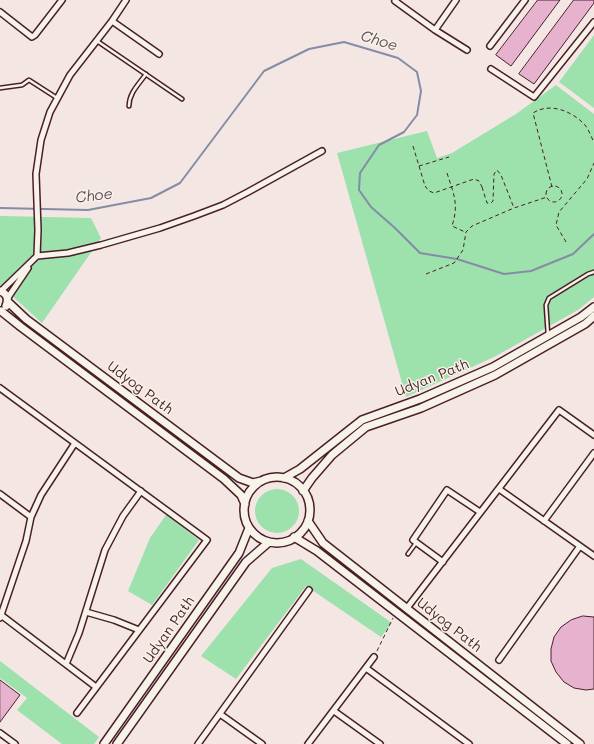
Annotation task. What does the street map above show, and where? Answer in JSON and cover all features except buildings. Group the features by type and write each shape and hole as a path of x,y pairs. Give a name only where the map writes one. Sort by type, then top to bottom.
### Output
{"main road":[{"name":"Udyog Path","path":"0,291 4,292 8,300 26,319 239,478 253,483 262,481"},
{"path":"1,311 6,307 8,300"},
{"name":"Udyan Path","path":"284,478 300,469 362,420 420,399 493,367 580,317 594,307"},
{"name":"Udyog Path","path":"1,311 224,479 241,494 245,504"},
{"name":"Udyan Path","path":"303,490 332,455 366,427 421,408 495,374 584,324 594,316"},
{"path":"275,477 284,478 295,483 303,490 309,505 308,521 302,530 294,537 284,542 269,542 258,537 249,528 245,519 245,504 250,490 262,481 275,477"},
{"name":"Udyog Path","path":"308,521 323,543 580,744"},
{"name":"Udyan Path","path":"104,744 239,553 249,528"},
{"name":"Udyog Path","path":"294,537 317,551 567,744"},
{"name":"Udyan Path","path":"117,744 246,562 269,542"}],"street":[{"path":"0,12 32,37 62,0"},
{"path":"37,256 38,230 36,174 41,140 50,112 70,75 112,21 126,0"},
{"path":"396,0 395,1 434,30 467,50"},
{"path":"434,30 456,0"},
{"path":"490,46 525,0"},
{"path":"112,21 159,54"},
{"path":"490,69 534,97 594,22"},
{"path":"0,291 37,256 68,253 101,246 194,216 223,205 322,151"},
{"path":"8,300 33,260"},
{"path":"0,388 207,540 77,713"},
{"path":"406,608 559,410 594,435"},
{"path":"75,443 41,495 31,517 26,541 1,617 96,687"},
{"path":"544,521 594,453"},
{"path":"499,489 594,556"},
{"path":"443,562 413,540 448,490 480,512"},
{"path":"66,664 79,633 106,550 123,516 141,491"},
{"path":"0,494 31,517"},
{"path":"499,660 580,546"},
{"path":"198,744 309,590"},
{"path":"86,612 114,620 139,630"},
{"path":"308,744 374,657"},
{"path":"366,668 469,744"},
{"path":"334,711 380,744"},
{"path":"220,714 262,744"},
{"path":"0,733 14,744"}],"lane":[{"path":"97,40 182,99"},
{"path":"129,106 131,94 146,74"},
{"path":"0,88 22,85 29,80 57,98"},
{"path":"548,335 546,304 549,298 588,274 594,272"},
{"path":"408,554 416,543"}],"path":[{"path":"552,187 533,113 540,109 559,108 577,118 586,126 594,142"},
{"path":"413,146 425,186 429,191 434,193 474,179 479,181 487,203 491,203 493,201 494,174 497,170 501,175 514,208"},
{"path":"419,166 449,157"},
{"path":"566,242 556,225 559,212 587,179 594,163"},
{"path":"447,173 456,205 452,226 466,232"},
{"path":"547,197 552,202 558,201 561,198 561,190 557,187 552,187"},
{"path":"547,197 547,192 552,187"},
{"path":"426,274 454,263 463,250 466,232 472,226 514,208 547,197"},
{"path":"374,657 396,612"}],"green space":[{"path":"594,35 594,108 559,82"},
{"path":"556,85 594,114 594,297 578,310 494,357 406,397 337,153 427,131 437,158 452,153 516,114"},
{"path":"0,216 91,218 101,238 42,323 10,294 0,289"},
{"path":"277,489 289,493 295,499 299,511 295,523 289,529 277,533 265,529 259,523 255,511 259,499 265,493"},
{"path":"166,515 199,540 152,605 128,591 150,538"},
{"path":"301,559 392,623 381,637 306,586 236,679 201,656 272,568"},
{"path":"0,661 99,737 94,744 62,744 17,710 27,698 0,678"}],"waterway":[{"name":"Choe","path":"0,208 88,210 151,198 180,183 264,71 309,49 344,42 398,58 417,72 421,91 417,115 404,132 379,145 360,173 359,190 371,207 420,253 457,259 504,274 531,271 573,254 594,234"}]}
